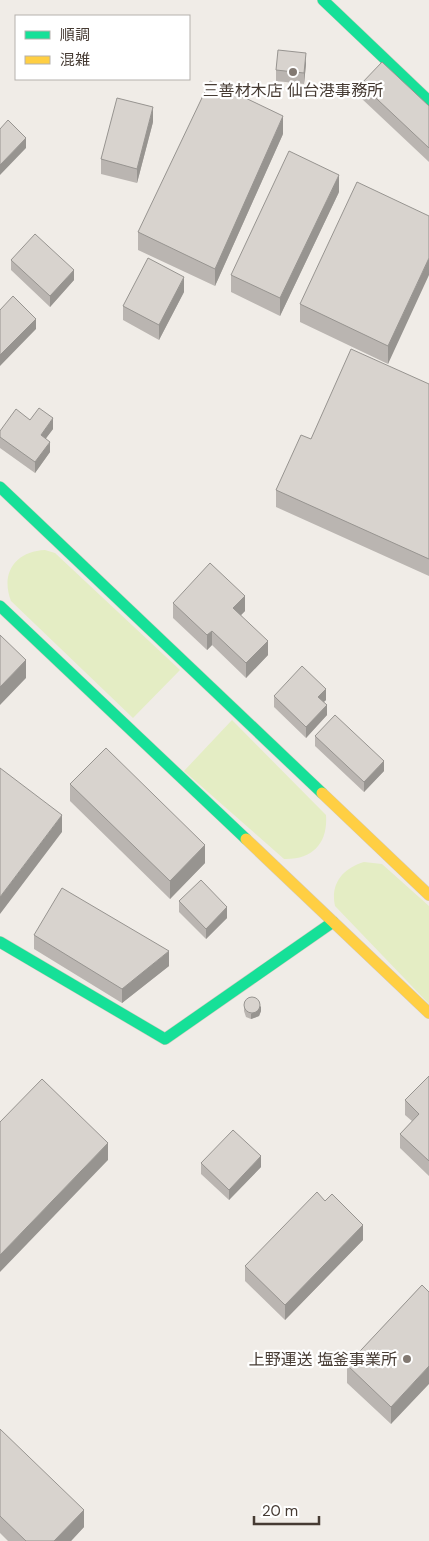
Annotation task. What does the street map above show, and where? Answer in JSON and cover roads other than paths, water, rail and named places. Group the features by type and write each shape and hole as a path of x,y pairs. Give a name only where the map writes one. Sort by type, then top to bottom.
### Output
{"street":[{"path":"324,0 429,100"},
{"path":"0,487 429,895"},
{"path":"0,606 429,1013"},
{"path":"0,942 164,1039 333,922"}],"place":[{"name":"三善材木店 仙台港事務所","path":"293,72"},
{"name":"上野運送 塩釜事業所","path":"407,1359"}]}
